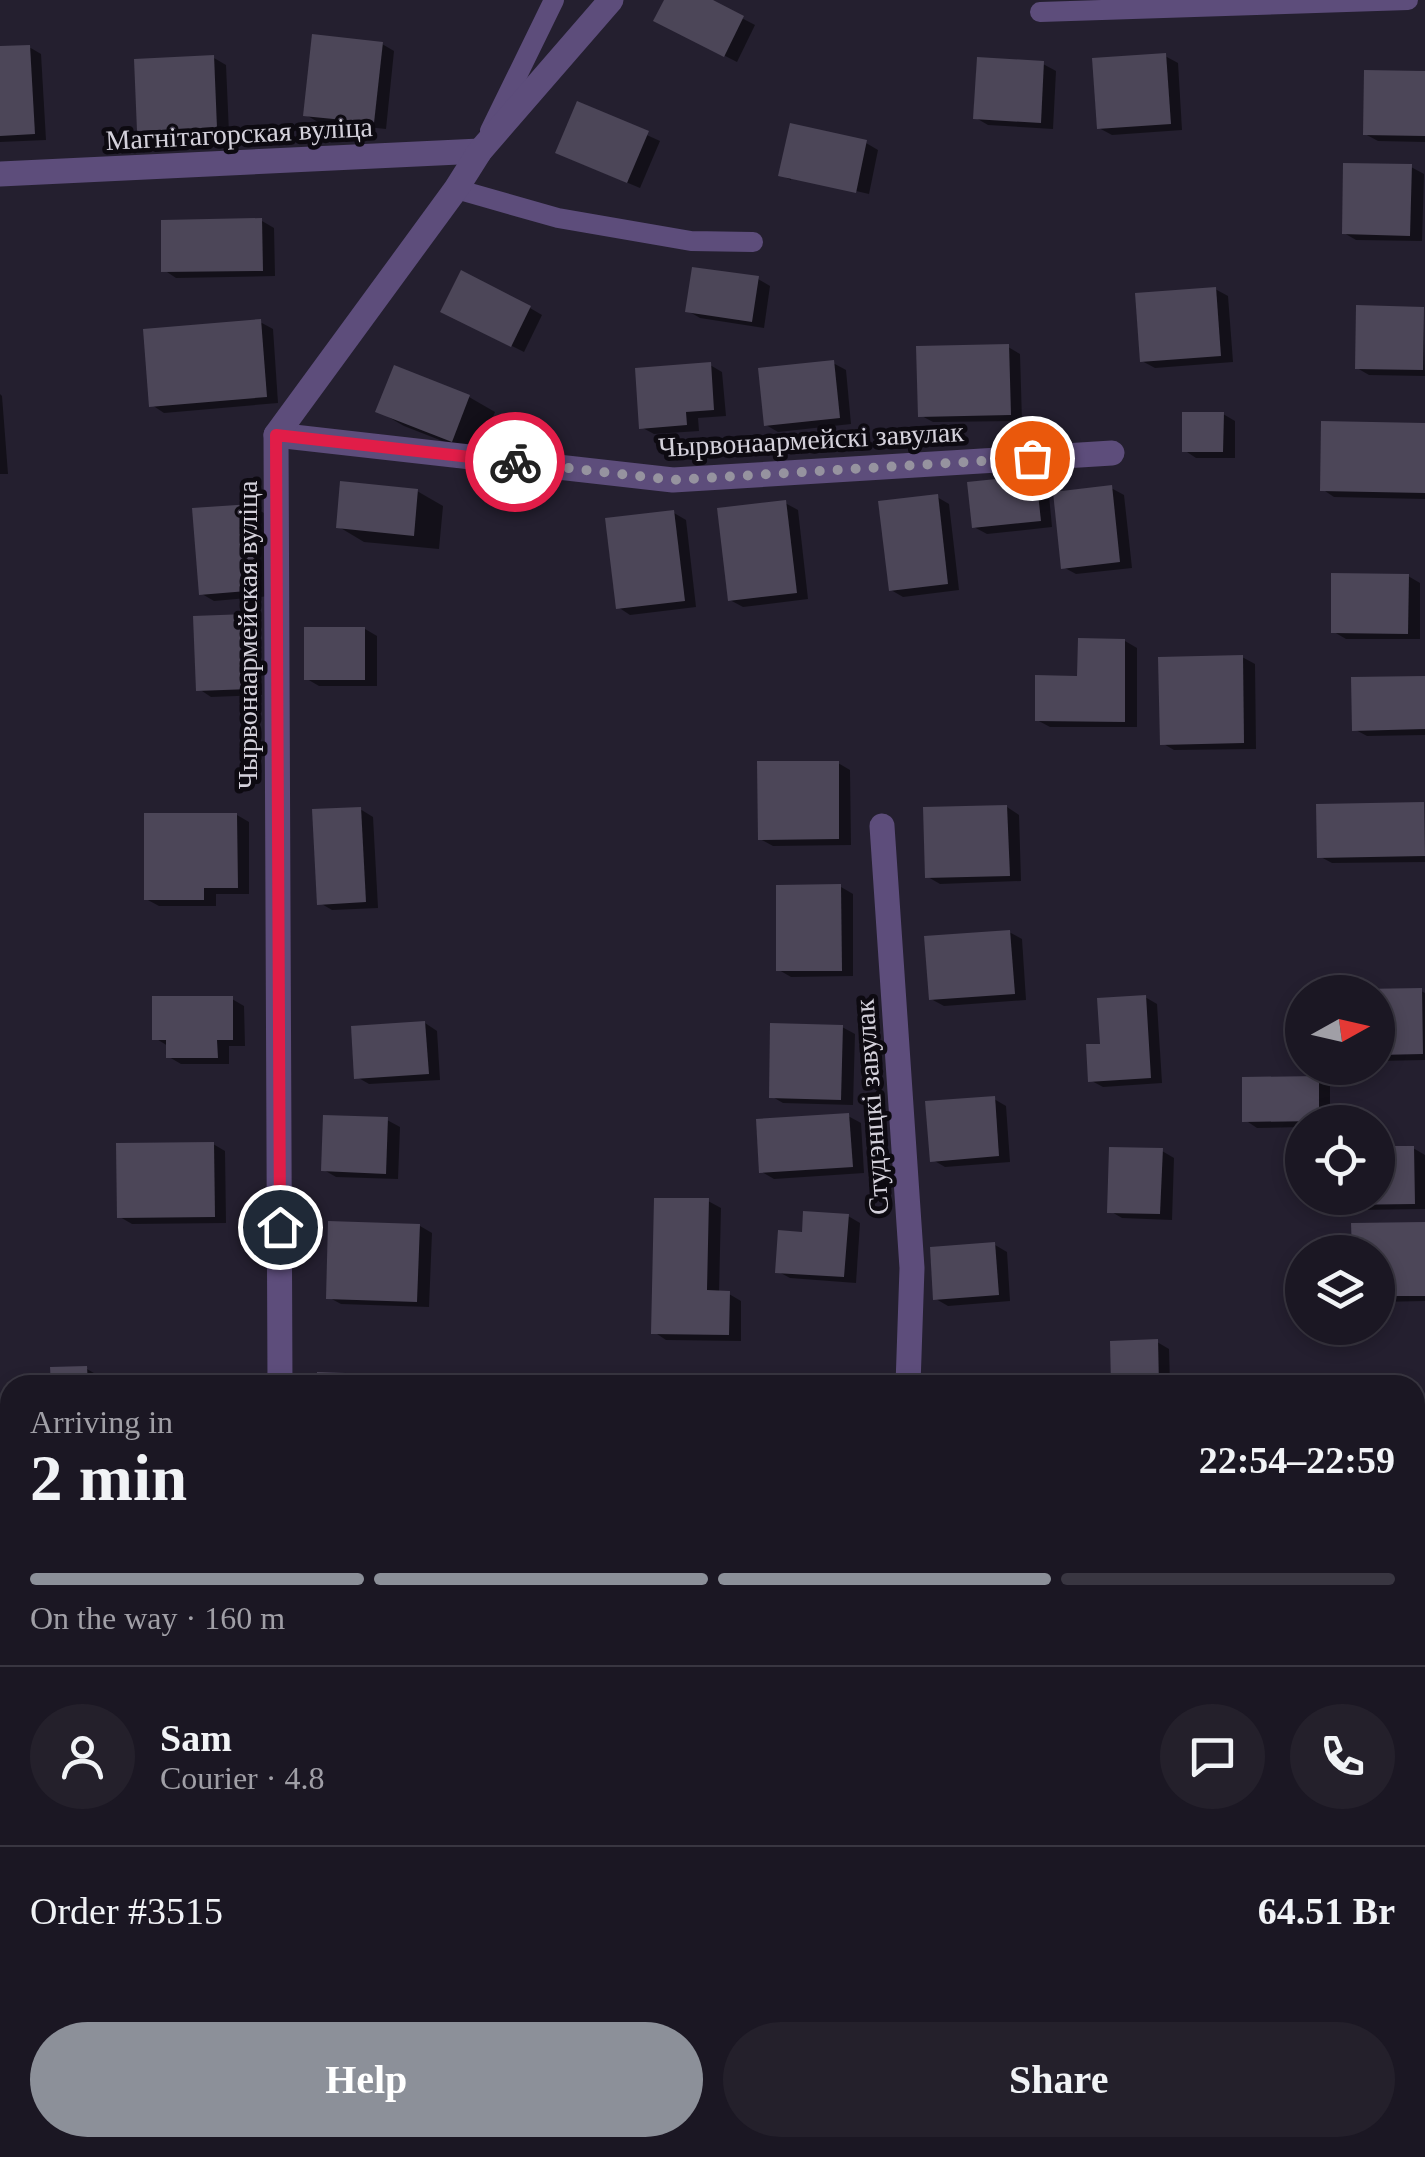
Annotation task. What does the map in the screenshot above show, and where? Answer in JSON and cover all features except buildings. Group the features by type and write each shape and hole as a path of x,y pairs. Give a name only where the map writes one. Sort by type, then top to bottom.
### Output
{"street":[{"path":"276,435 456,190 480,151 611,0"},
{"name":"Магнітагорская вуліца","path":"0,174 480,151"},
{"name":"Чырвонаармейскі завулак","path":"276,435 673,480 1112,453"},
{"name":"Чырвонаармейская вуліца","path":"276,435 280,1375"},
{"name":"Студэнцкі завулак","path":"882,826 912,1268 908,1375"}],"lane":[{"path":"480,151 554,0"},
{"path":"1040,12 1408,0"},
{"path":"456,190 558,218 692,242 753,242"}],"way so far":[{"path":"515,462 673,480 1032,458"}],"route":[{"path":"280,1227 276,435 515,462"}]}
